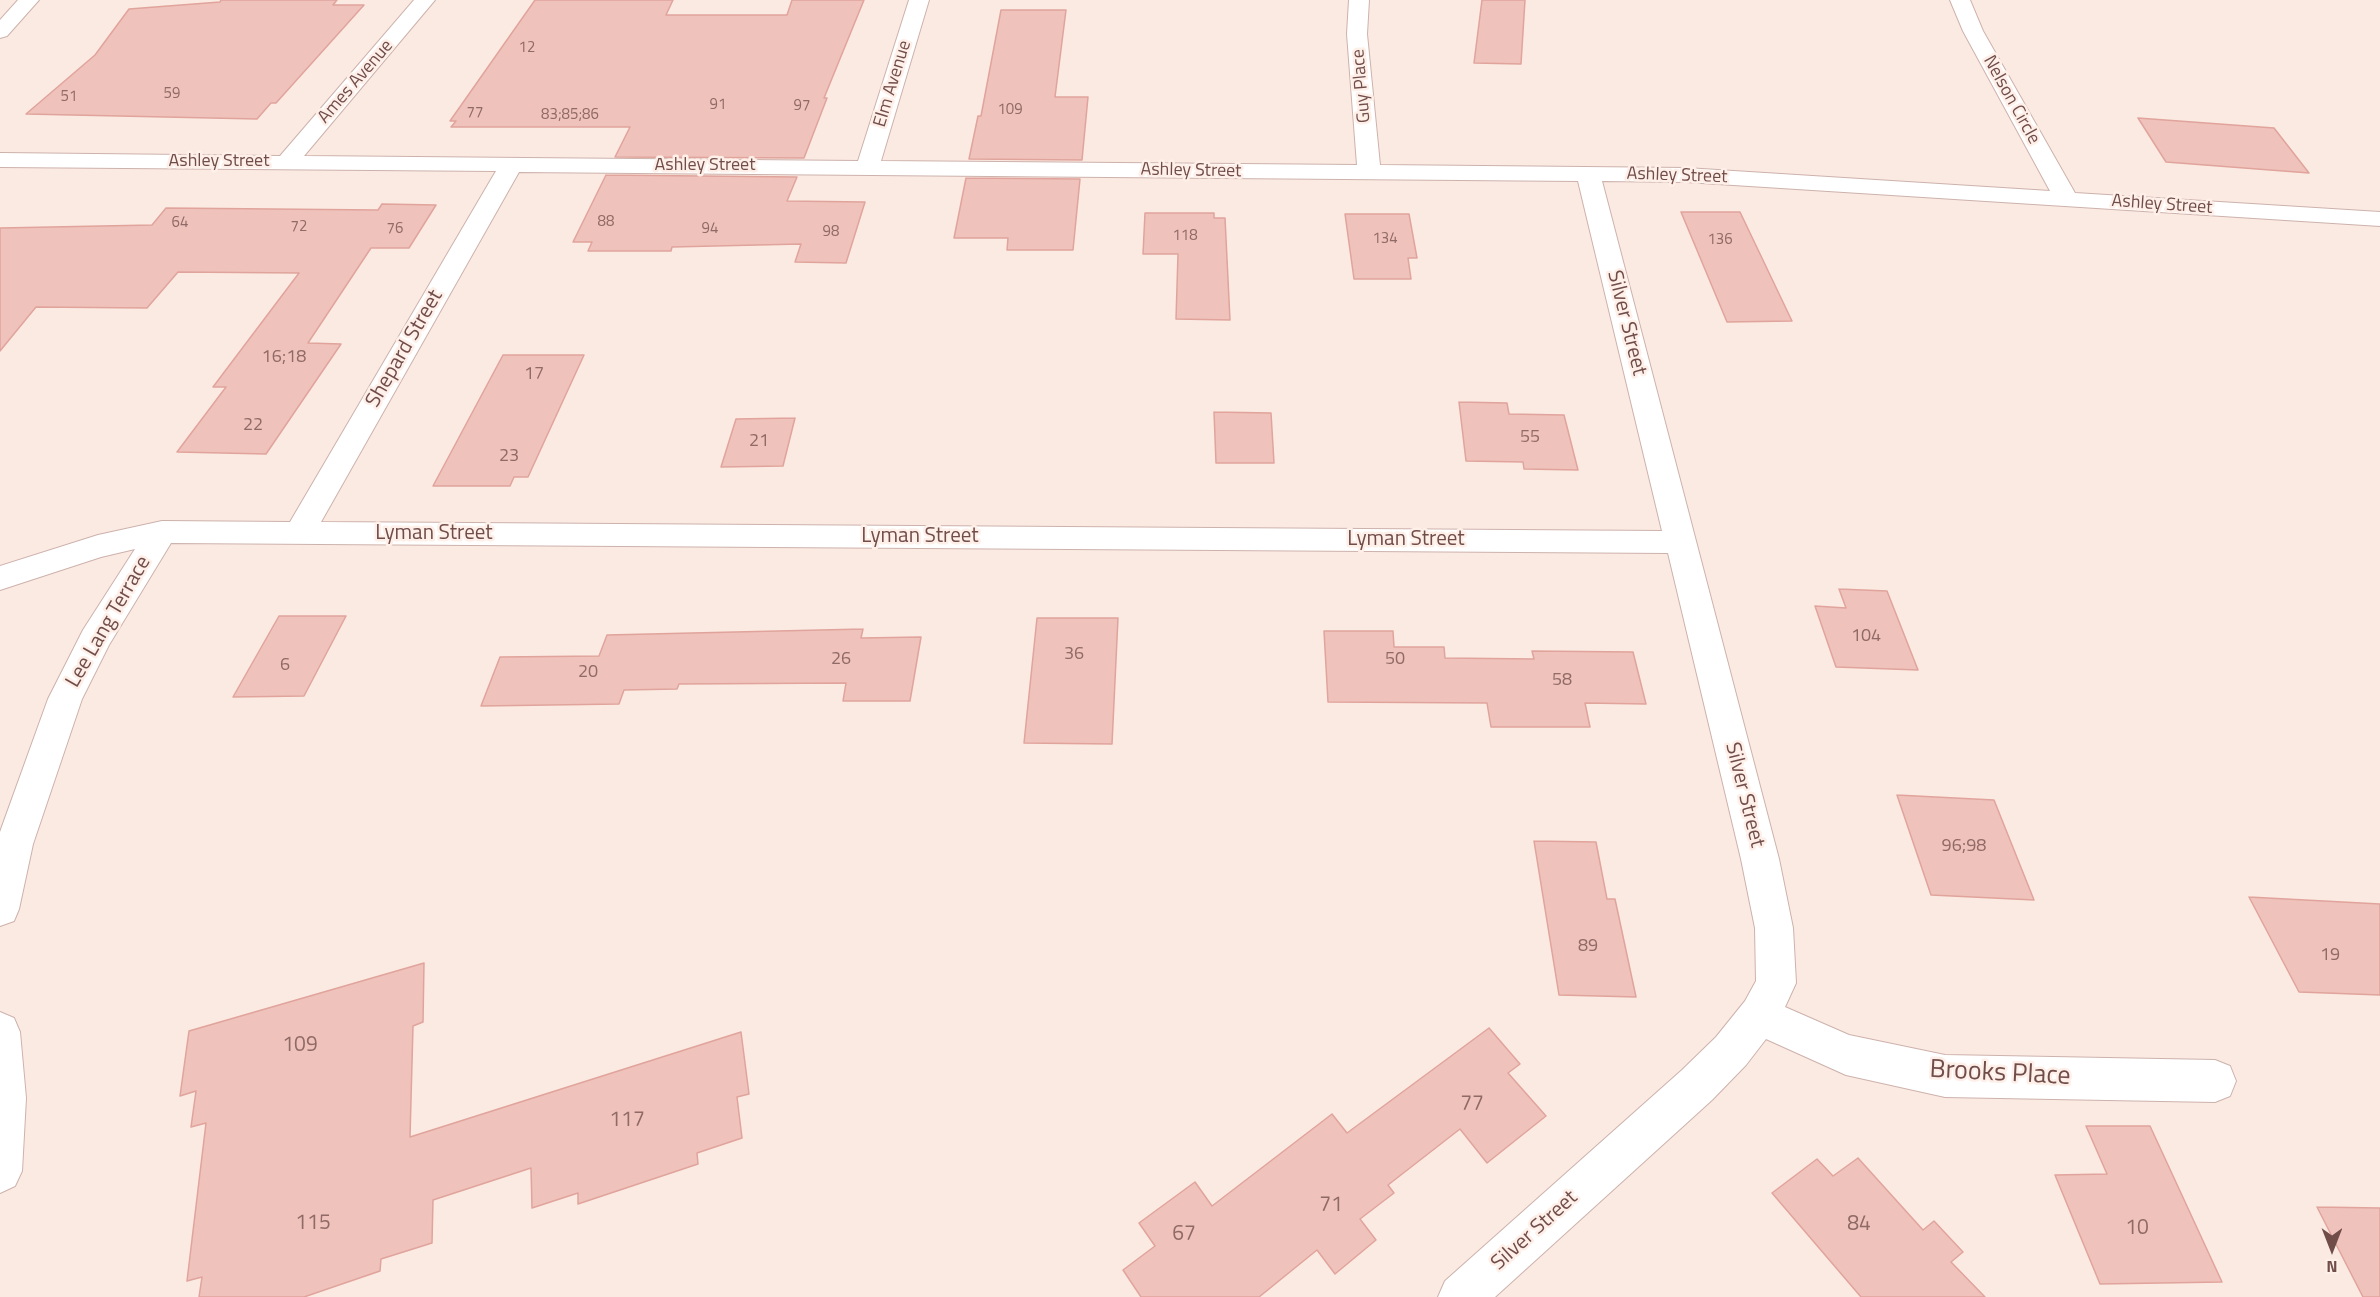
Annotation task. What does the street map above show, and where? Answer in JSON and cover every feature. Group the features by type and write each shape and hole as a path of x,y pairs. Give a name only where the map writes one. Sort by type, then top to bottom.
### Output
{"street":[{"path":"0,32 29,0"},
{"name":"Ames Avenue","path":"286,163 425,0"},
{"name":"Elm Avenue","path":"867,168 920,0"},
{"name":"Guy Place","path":"1359,0 1357,34 1370,172"},
{"name":"Nelson Circle","path":"1960,0 1972,31 2066,198"},
{"name":"Ashley Street","path":"0,160 1686,175 2380,219"},
{"name":"Shepard Street","path":"299,533 511,165"},
{"name":"Silver Street","path":"1461,1297 1697,1086 1731,1051 1759,1015 1776,983 1774,928 1760,859 1588,174"},
{"name":"Lyman Street","path":"162,532 1679,542"},
{"name":"Lee Lang Terrace","path":"0,578 98,546 162,532"},
{"name":"Lee Lang Terrace","path":"0,909 3,882 14,844 65,699 95,639 162,532"},
{"name":"Brooks Place","path":"1759,1015 1846,1055 1945,1076 2215,1081"},
{"path":"0,1032 5,1098 0,1171"}],"building":[{"path":"221,0 337,0 333,5 364,5 276,103 271,103 257,119 26,114 95,55 129,9 220,2"},
{"path":"535,0 673,0 666,15 787,15 792,0 864,0 824,98 827,98 804,158 615,157 630,127 451,127 456,121 450,121"},
{"path":"1482,0 1525,0 1521,64 1474,63"},
{"path":"1001,10 1066,10 1055,97 1088,97 1082,160 969,159 978,116 981,116"},
{"path":"2138,118 2274,128 2309,173 2166,162"},
{"path":"606,175 797,177 787,201 865,202 846,263 795,262 801,244 672,247 671,251 588,251 592,242 573,242"},
{"path":"966,178 1080,179 1073,250 1007,250 1008,238 954,238"},
{"path":"382,204 436,205 409,248 371,248 308,343 341,344 266,454 177,452 226,387 213,387 299,273 178,272 147,308 36,307 0,351 0,228 152,225 166,208 378,210"},
{"path":"1681,212 1740,212 1792,321 1727,322"},
{"path":"1145,213 1214,213 1214,218 1225,218 1230,320 1176,319 1178,254 1143,254"},
{"path":"1345,214 1409,214 1417,258 1408,258 1411,279 1354,279"},
{"path":"503,355 584,355 528,477 514,477 510,486 433,486"},
{"path":"1459,402 1507,403 1509,414 1564,415 1578,470 1524,469 1523,462 1466,461"},
{"path":"1214,412 1271,413 1274,463 1216,463"},
{"path":"795,418 783,466 721,467 736,419"},
{"path":"1839,589 1887,591 1918,670 1836,667 1815,606 1846,608"},
{"path":"279,616 346,616 304,696 233,697"},
{"path":"1037,618 1118,618 1112,744 1024,743"},
{"path":"863,629 861,638 921,637 910,701 843,701 846,683 679,684 677,689 624,690 619,704 481,706 500,657 599,656 607,635"},
{"path":"1324,631 1393,631 1394,647 1444,647 1445,658 1534,659 1532,651 1633,652 1646,704 1585,703 1590,727 1491,727 1487,703 1328,702"},
{"path":"1897,795 1994,800 2034,900 1931,895"},
{"path":"1534,841 1596,842 1607,899 1615,899 1636,997 1559,995"},
{"path":"2249,897 2380,904 2380,995 2299,992"},
{"path":"424,963 423,1022 413,1026 410,1137 741,1032 749,1094 737,1097 742,1138 697,1153 698,1164 578,1204 578,1193 532,1208 531,1168 433,1200 432,1243 381,1259 380,1271 304,1297 199,1297 202,1277 187,1281 206,1123 191,1127 196,1091 180,1096 189,1031"},
{"path":"1489,1028 1520,1064 1508,1073 1546,1116 1487,1163 1460,1129 1388,1185 1394,1193 1360,1219 1376,1240 1335,1274 1317,1250 1259,1297 1141,1297 1123,1270 1155,1246 1139,1223 1195,1182 1212,1206 1332,1114 1347,1133"},
{"path":"2086,1126 2150,1126 2222,1282 2100,1284 2055,1175 2107,1174"},
{"path":"1858,1158 1923,1230 1934,1221 1963,1252 1951,1262 1985,1297 1861,1297 1772,1193 1817,1159 1833,1176"},
{"path":"2317,1207 2380,1208 2380,1297 2363,1297"}]}
